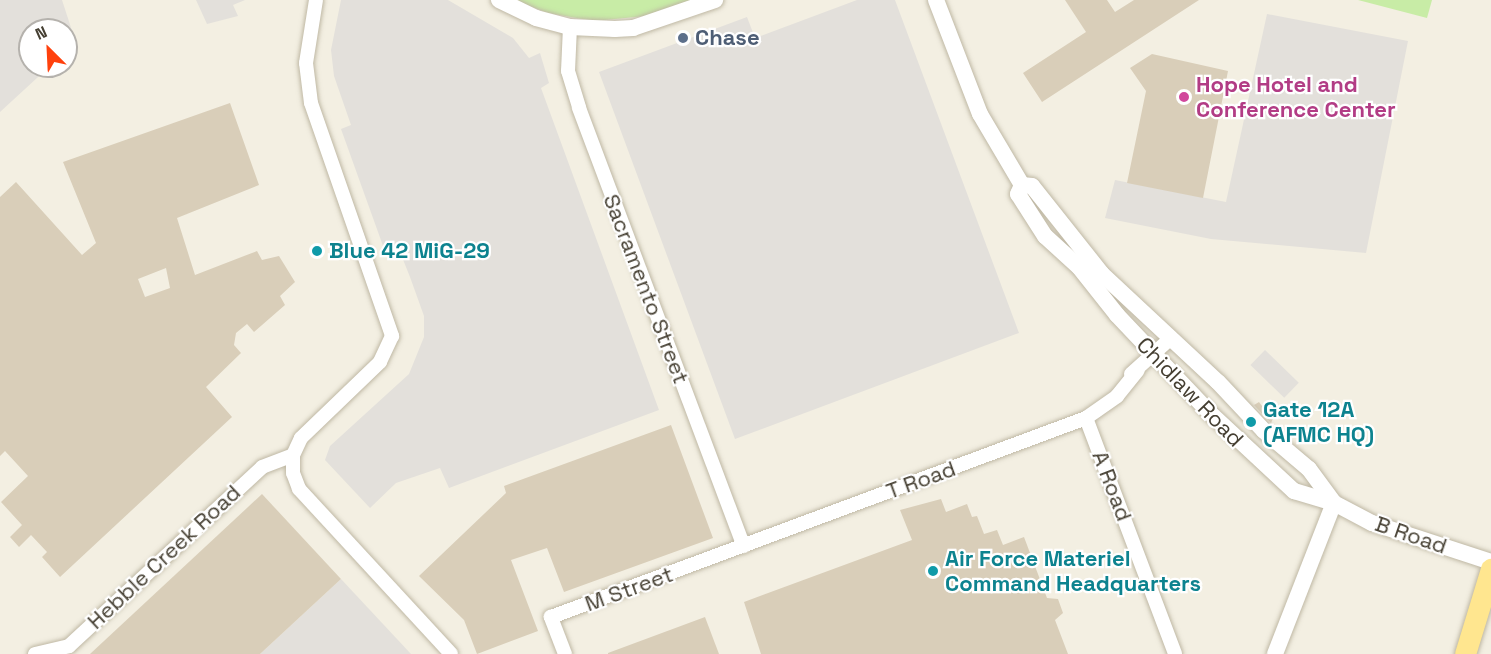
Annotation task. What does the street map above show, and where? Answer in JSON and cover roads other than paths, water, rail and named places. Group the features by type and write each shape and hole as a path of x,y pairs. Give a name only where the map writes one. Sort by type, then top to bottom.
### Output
{"main road":[{"path":"1465,654 1491,569"}],"street":[{"path":"316,0 306,63 311,103 392,336 380,362 301,438 293,455 299,489 451,654"},
{"path":"499,0 536,18 570,27 633,28 715,0"},
{"name":"Chidlaw Road","path":"936,0 980,114 1022,185 1034,188 1102,274 1229,393 1246,402 1275,438 1309,469 1334,502"},
{"name":"Sacramento Street","path":"570,27 568,71 579,108 744,546"},
{"name":"Chidlaw Road","path":"1022,185 1018,194 1045,236 1080,267 1154,355 1278,478 1294,491 1334,502"},
{"name":"T Road","path":"744,546 1091,415 1127,376 1138,370 1171,338"},
{"name":"A Road","path":"1091,415 1175,654"},
{"name":"Hebble Creek Road","path":"35,654 69,646 262,467 293,455"},
{"path":"1275,654 1334,502"},
{"name":"B Road","path":"1334,502 1372,523 1491,562"},
{"name":"M Street","path":"565,654 551,617 744,546"}],"place":[{"name":"Chase","path":"683,38"},
{"name":"Hope Hotel and Conference Center","path":"1184,97"},
{"name":"Blue 42 MiG-29","path":"317,251"},
{"name":"Gate 12A (AFMC HQ)","path":"1251,422"},
{"name":"Air Force Materiel Command Headquarters","path":"933,571"}]}
